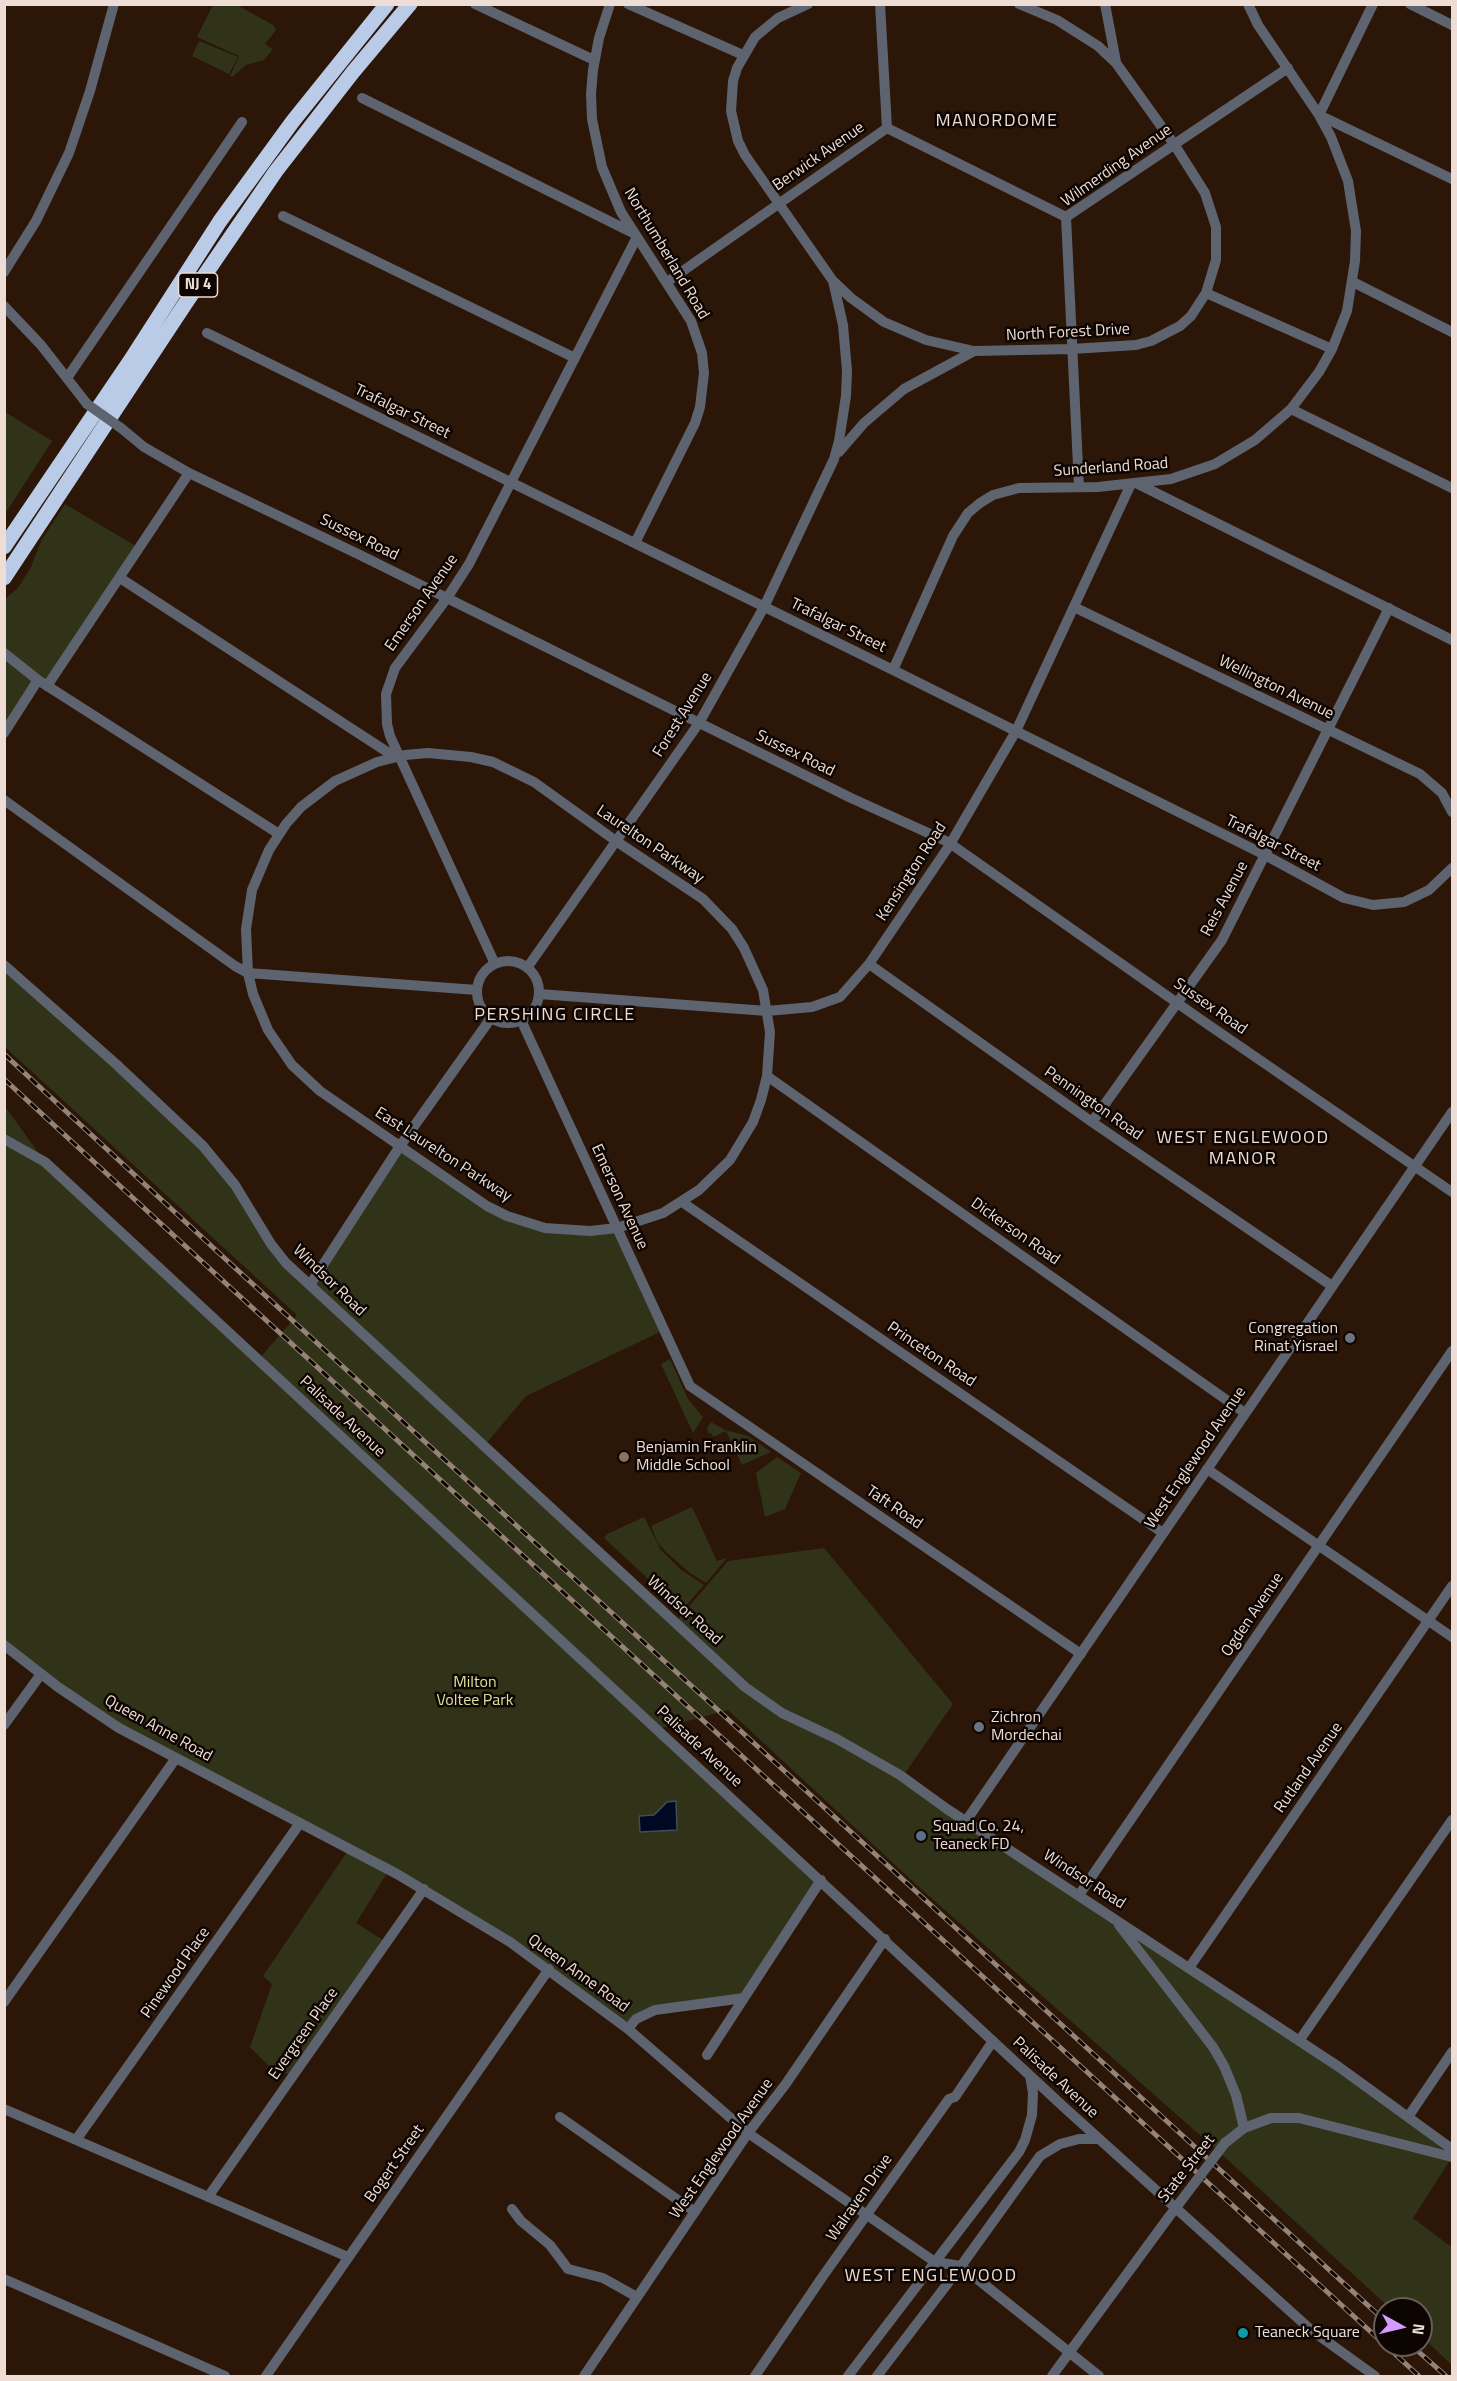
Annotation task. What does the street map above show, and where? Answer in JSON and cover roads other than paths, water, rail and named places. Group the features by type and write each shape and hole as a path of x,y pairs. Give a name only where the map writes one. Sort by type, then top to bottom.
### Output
{"highway":[{"name":"NJ 4","path":"6,543 130,362 220,221 293,121 387,4"},
{"name":"NJ 4","path":"4,578 276,171 352,72 410,4"}],"street":[{"path":"4,272 36,221 69,153 90,90 114,4"},
{"path":"475,4 594,60"},
{"name":"Northumberland Road","path":"610,4 594,60 591,94 596,143 610,190 636,235 689,316 702,354 703,390 695,423 635,543"},
{"path":"628,4 743,55"},
{"path":"808,4 786,13 765,27 743,55 733,81 731,97 734,127 745,155 833,281 843,325 847,371 843,421 834,459"},
{"name":"Berwick Avenue","path":"667,282 887,128 880,4"},
{"name":"North Forest Drive","path":"1106,4 1116,63"},
{"name":"Sunderland Road","path":"893,670 953,536 968,513 980,503 1006,490 1079,487 1172,479 1215,464 1256,440 1291,409 1319,372 1332,350 1347,311 1353,282 1356,231 1351,197 1340,156 1319,115 1255,19 1248,4"},
{"path":"1373,4 1319,115 1452,179"},
{"path":"1410,4 1452,25"},
{"name":"North Forest Drive","path":"833,281 867,311 896,327 926,340 974,351 1136,345 1159,338 1180,326 1191,316 1206,293 1216,260 1216,227 1205,193 1174,144 1116,63 1078,32 1022,5"},
{"name":"Wilmerding Avenue","path":"1079,487 1066,217 1288,68"},
{"path":"362,98 636,235"},
{"path":"67,378 243,123"},
{"path":"887,128 1066,217"},
{"path":"283,216 575,358"},
{"name":"Emerson Avenue","path":"495,964 397,757 387,724 386,701 390,680 401,660 469,564 636,235"},
{"path":"1353,282 1452,332"},
{"path":"1206,293 1332,350"},
{"name":"Sussex Road","path":"4,306 41,345 87,404 144,447 189,473 851,798 950,843 1452,1192"},
{"name":"Trafalgar Street","path":"207,333 1016,731 1265,855 1344,898 1373,905 1388,905 1417,897 1440,882 1452,868"},
{"name":"North Forest Drive","path":"834,459 881,406 924,376 974,351"},
{"path":"1291,409 1452,488"},
{"name":"Forest Avenue","path":"527,968 699,723 764,607 834,459"},
{"path":"4,733 120,578 189,473"},
{"path":"1134,483 1452,640"},
{"name":"Kensington Road","path":"539,994 767,1011 812,1007 840,997 869,964 950,843 1016,731 1134,483"},
{"path":"120,578 397,757"},
{"name":"Wellington Avenue","path":"1074,607 1420,774 1442,793 1452,812"},
{"name":"Reis Avenue","path":"1092,1122 1222,940 1389,608"},
{"path":"4,653 43,683 279,834"},
{"name":"Laurelton Parkway","path":"279,834 301,807 335,781 355,770 397,757 428,753 451,754 493,762 534,782 717,911 744,948 755,969 767,1011 770,1055 767,1076"},
{"path":"4,800 248,973 477,990"},
{"name":"East Laurelton Parkway","path":"279,834 260,868 250,899 246,929 248,973 253,994 268,1030 292,1065 320,1091 487,1206 507,1216 545,1228 568,1231 617,1228 642,1221 682,1202 714,1177 742,1142 761,1100 767,1076"},
{"path":"510,961 527,968 535,977 539,994 534,1009 521,1020 508,1023 491,1018 480,1005 477,990 482,975 495,964 510,961"},
{"name":"Pennington Road","path":"869,964 1092,1122 1332,1286"},
{"name":"Windsor Road","path":"4,965 116,1064 203,1146 235,1185 271,1244 309,1285 745,1687 782,1713 882,1764 1299,2041 1452,2149"},
{"path":"309,1285 400,1146 491,1018"},
{"name":"Emerson Avenue","path":"521,1020 690,1386"},
{"name":"Dickerson Road","path":"767,1076 1245,1413"},
{"name":"West Englewood Avenue","path":"966,1821 1452,1112"},
{"name":"Palisade Avenue","path":"4,1139 45,1162 1100,2139 1311,2330 1375,2376"},
{"name":"Princeton Road","path":"682,1202 1163,1533"},
{"name":"Ogden Avenue","path":"1079,1895 1452,1351"},
{"name":"Taft Road","path":"690,1386 1081,1654"},
{"path":"1207,1469 1452,1637"},
{"name":"Rutland Avenue","path":"1189,1968 1452,1586"},
{"name":"Queen Anne Road","path":"4,1645 41,1674 119,1728 424,1889 549,1969 628,2029 748,2133 935,2262 961,2266 1099,2376"},
{"path":"4,1725 41,1674"},
{"path":"4,2002 176,1758"},
{"path":"1299,2041 1452,1820"},
{"name":"Pinewood Place","path":"76,2140 300,1823"},
{"path":"707,2055 820,1880"},
{"name":"Evergreen Place","path":"208,2197 424,1889"},
{"path":"1113,1918 1213,2047 1232,2083 1244,2128"},
{"name":"West Englewood Avenue","path":"584,2376 748,2133 789,2080 885,1940"},
{"name":"Bogert Street","path":"266,2376 549,1969"},
{"path":"628,2029 636,2019 655,2010 744,1998"},
{"name":"Walraven Drive","path":"755,2376 949,2099 955,2097 993,2041"},
{"path":"1408,2117 1452,2052"},
{"path":"848,2376 1019,2152 1026,2140 1033,2105 1033,2084 1030,2075"},
{"path":"4,2109 348,2258"},
{"path":"560,2117 695,2212"},
{"name":"State Street","path":"1052,2376 1225,2143 1244,2128 1271,2118 1299,2118 1452,2157"},
{"path":"877,2376 1045,2151 1079,2139 1100,2139"},
{"path":"512,2209 521,2221 550,2245 568,2269 603,2278 637,2297"},
{"path":"4,2279 225,2376"}],"water":[{"path":"676,1801 677,1830 640,1832 639,1816 654,1815 667,1802"}],"railway":[{"path":"4,1054 1373,2310"},
{"path":"4,1079 1419,2376"},
{"path":"1425,2357 1446,2376"}],"place":[{"name":"Congregation Rinat Yisrael","path":"1350,1338"},
{"name":"Benjamin Franklin Middle School","path":"624,1457"},
{"name":"Zichron Mordechai","path":"979,1727"},
{"name":"Squad Co. 24, Teaneck FD","path":"921,1836"},
{"name":"Teaneck Square","path":"1243,2333"}],"district":[{"name":"MANORDOME","path":"997,122"},
{"name":"PERSHING CIRCLE","path":"555,1016"},
{"name":"WEST ENGLEWOOD MANOR","path":"1243,1149"},
{"name":"WEST ENGLEWOOD","path":"931,2277"}],"park label":[{"name":"Milton Voltee Park","path":"475,1692"}]}
